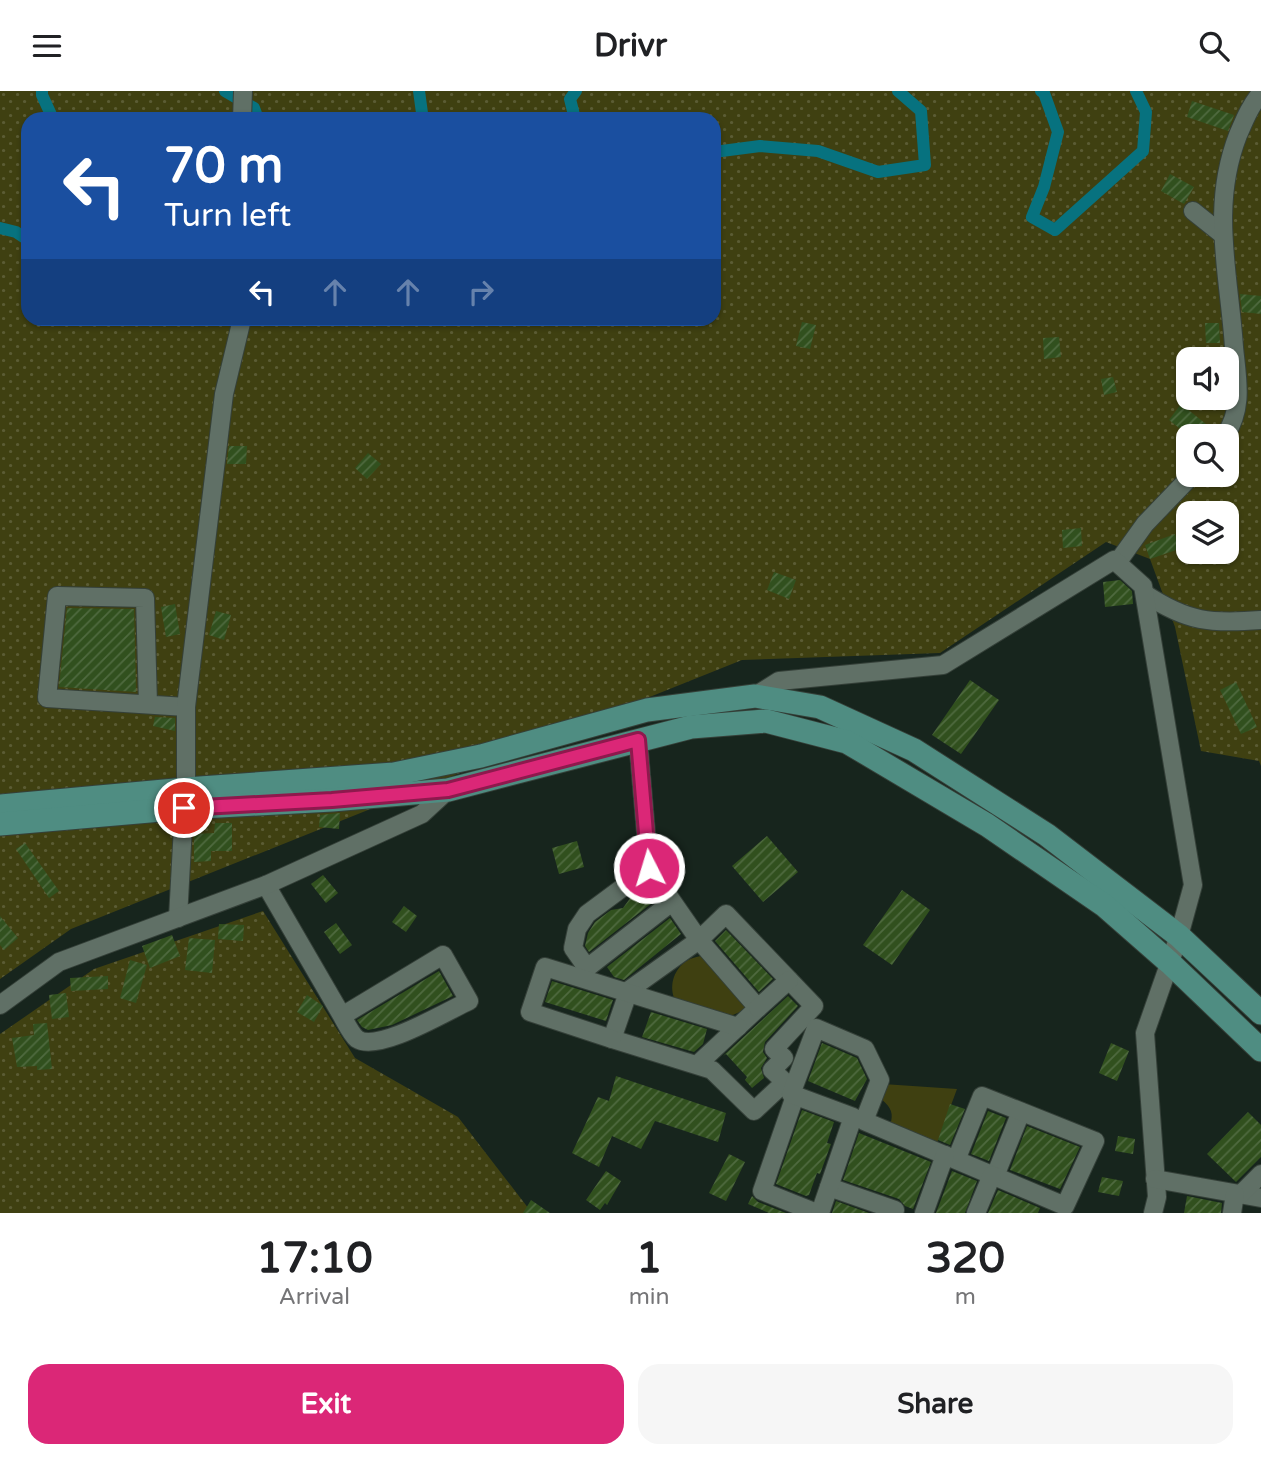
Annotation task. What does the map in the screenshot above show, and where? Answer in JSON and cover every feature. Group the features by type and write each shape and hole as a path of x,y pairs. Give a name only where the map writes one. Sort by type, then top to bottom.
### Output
{"main road":[{"path":"0,824 394,774 481,756 648,710 755,696 820,707 914,750 1047,835 1179,936 1261,1013"},
{"path":"0,806 185,799 332,800 448,790 691,727 766,721 847,742 1009,839 1105,906 1170,963 1261,1050"}],"street":[{"path":"242,112 243,91"},
{"path":"1231,424 1239,390 1221,216 1226,172 1250,105 1261,93"},
{"path":"1193,211 1223,235"},
{"path":"178,918 185,799 186,707 224,394 240,326"},
{"path":"1117,562 1145,524 1181,487"},
{"path":"755,696 779,681 943,665 1114,560 1143,586 1193,885 1179,936 1145,1033 1157,1197 1153,1213"},
{"path":"1144,594 1189,618 1214,622 1261,619"},
{"path":"148,704 145,598 57,596 47,698 186,707"},
{"path":"638,740 649,868 699,940 758,1008"},
{"path":"0,1005 59,962 266,885 422,814 448,790"},
{"path":"586,974 573,948 577,929 587,914 649,868"},
{"path":"266,885 342,1016 356,1038 365,1042 386,1040 469,1001 443,955 342,1016"},
{"path":"586,974 672,902"},
{"path":"612,1039 628,994 629,990 699,940 726,914 814,1006 774,1049 784,1058 772,1070 785,1082 754,1111 712,1070 612,1039 530,1013 545,967 586,974 628,994 738,1027"},
{"path":"697,1065 789,980"},
{"path":"795,1096 762,1191 818,1213 859,1119 880,1080 865,1049 816,1028 790,1094 859,1119 950,1157 993,1175 1056,1208 1065,1206 1095,1141 982,1096 950,1157 924,1213"},
{"path":"976,1213 1021,1112"},
{"path":"1231,1213 1237,1195 1261,1174"},
{"path":"1155,1179 1261,1198"},
{"path":"829,1187 896,1212"}],"shaded area":[{"path":"0,91 1261,91 1261,766 1259,761 1201,751 1175,627 1150,559 1106,542 940,653 742,660 71,929 0,979"},
{"path":"263,911 355,1058 458,1117 532,1213 0,1213 0,1034 94,969"},
{"path":"703,955 745,1003 746,1007 742,1011 726,1018 675,1000 672,985 678,970 687,961"},
{"path":"883,1084 957,1089 937,1143 891,1122 891,1111 880,1098"}],"building":[{"path":"1192,101 1234,115 1228,131 1187,117"},
{"path":"1170,174 1194,187 1184,204 1161,191"},
{"path":"1240,294 1261,296 1261,314 1242,312"},
{"path":"802,322 816,325 810,349 796,346"},
{"path":"1205,323 1219,323 1220,343 1206,343"},
{"path":"1059,337 1061,357 1044,359 1043,338"},
{"path":"1113,377 1117,392 1104,395 1101,379"},
{"path":"1176,410 1188,410 1206,424 1176,426 1169,420"},
{"path":"229,446 247,446 246,464 227,464"},
{"path":"368,453 381,464 367,479 355,468"},
{"path":"1081,528 1082,546 1063,548 1062,530"},
{"path":"1175,534 1176,550 1150,559 1145,545"},
{"path":"774,572 796,580 789,599 767,590"},
{"path":"1120,580 1132,591 1133,604 1105,607 1103,582"},
{"path":"175,604 180,634 166,637 161,607"},
{"path":"67,608 134,609 136,692 59,687"},
{"path":"216,611 231,615 224,640 209,635"},
{"path":"970,680 999,700 961,754 932,735"},
{"path":"1236,682 1257,727 1241,734 1220,690"},
{"path":"155,717 175,718 175,731 153,726"},
{"path":"340,813 339,829 319,827 320,815"},
{"path":"215,823 232,823 232,851 211,851 211,861 194,862 194,834 214,833"},
{"path":"767,836 798,872 763,902 732,866"},
{"path":"577,841 584,867 559,874 552,848"},
{"path":"25,843 59,891 49,898 16,849"},
{"path":"323,875 338,893 326,903 311,884"},
{"path":"646,884 657,899 589,952 585,946 588,933 595,922 611,910 623,908 633,894"},
{"path":"902,890 930,910 892,965 863,945"},
{"path":"404,906 417,916 406,932 392,922"},
{"path":"0,916 18,938 4,950 0,945"},
{"path":"670,918 681,934 624,980 614,977 607,967"},
{"path":"336,923 352,945 340,954 324,932"},
{"path":"219,924 244,925 243,941 218,939"},
{"path":"726,930 773,979 759,992 715,941"},
{"path":"172,935 180,956 150,968 142,946"},
{"path":"189,938 215,940 212,973 185,970"},
{"path":"130,960 147,965 136,1003 120,998"},
{"path":"439,971 453,996 392,1025 368,1030 357,1020"},
{"path":"108,976 108,989 71,991 70,978"},
{"path":"552,981 613,1000 606,1021 545,1002"},
{"path":"66,993 69,1017 52,1019 49,995"},
{"path":"307,995 323,1006 314,1022 297,1012"},
{"path":"788,996 798,1006 765,1042 763,1052 767,1058 761,1068 764,1078 752,1088 745,1080 747,1077 726,1054 723,1056"},
{"path":"651,1012 707,1029 703,1044 694,1052 642,1037"},
{"path":"47,1023 52,1069 37,1070 37,1066 17,1067 12,1038 34,1035 33,1024"},
{"path":"822,1043 857,1058 867,1079 855,1101 808,1081"},
{"path":"1111,1043 1129,1051 1117,1081 1099,1073"},
{"path":"616,1076 726,1113 718,1142 655,1121 641,1149 612,1136 599,1167 572,1153 598,1097 609,1101"},
{"path":"950,1104 965,1109 950,1145 938,1140"},
{"path":"802,1110 834,1122 827,1143 831,1144 820,1174 817,1173 809,1195 806,1196 776,1184"},
{"path":"988,1111 1006,1118 989,1161 971,1154"},
{"path":"1248,1112 1261,1125 1261,1157 1236,1182 1207,1154"},
{"path":"1027,1126 1080,1147 1060,1189 1010,1170"},
{"path":"859,1133 931,1162 913,1209 905,1206 899,1199 843,1180"},
{"path":"1118,1136 1135,1139 1133,1154 1115,1151"},
{"path":"729,1154 745,1162 726,1201 709,1193"},
{"path":"606,1171 621,1181 607,1205 605,1203 600,1210 586,1200"},
{"path":"952,1171 977,1181 965,1213 936,1213"},
{"path":"1102,1177 1123,1181 1119,1196 1098,1192"},
{"path":"998,1190 1040,1208 1038,1213 988,1213"},
{"path":"752,1196 758,1202 786,1213 769,1213 748,1204"},
{"path":"1187,1196 1222,1203 1221,1213 1184,1213"},
{"path":"531,1200 550,1213 523,1213"},
{"path":"836,1201 869,1213 832,1213"}],"waterway":[{"path":"42,91 50,112"},
{"path":"225,91 254,108 255,112"},
{"path":"419,91 422,112"},
{"path":"573,112 570,99 576,91"},
{"path":"721,151 760,146 818,151 878,172 925,165 921,111 898,91"},
{"path":"1041,91 1058,132 1044,187 1032,217 1055,230 1143,151 1146,112 1136,91"},
{"path":"0,228 21,235"}],"route":[{"path":"184,808 448,790 638,740 649,868"}]}
